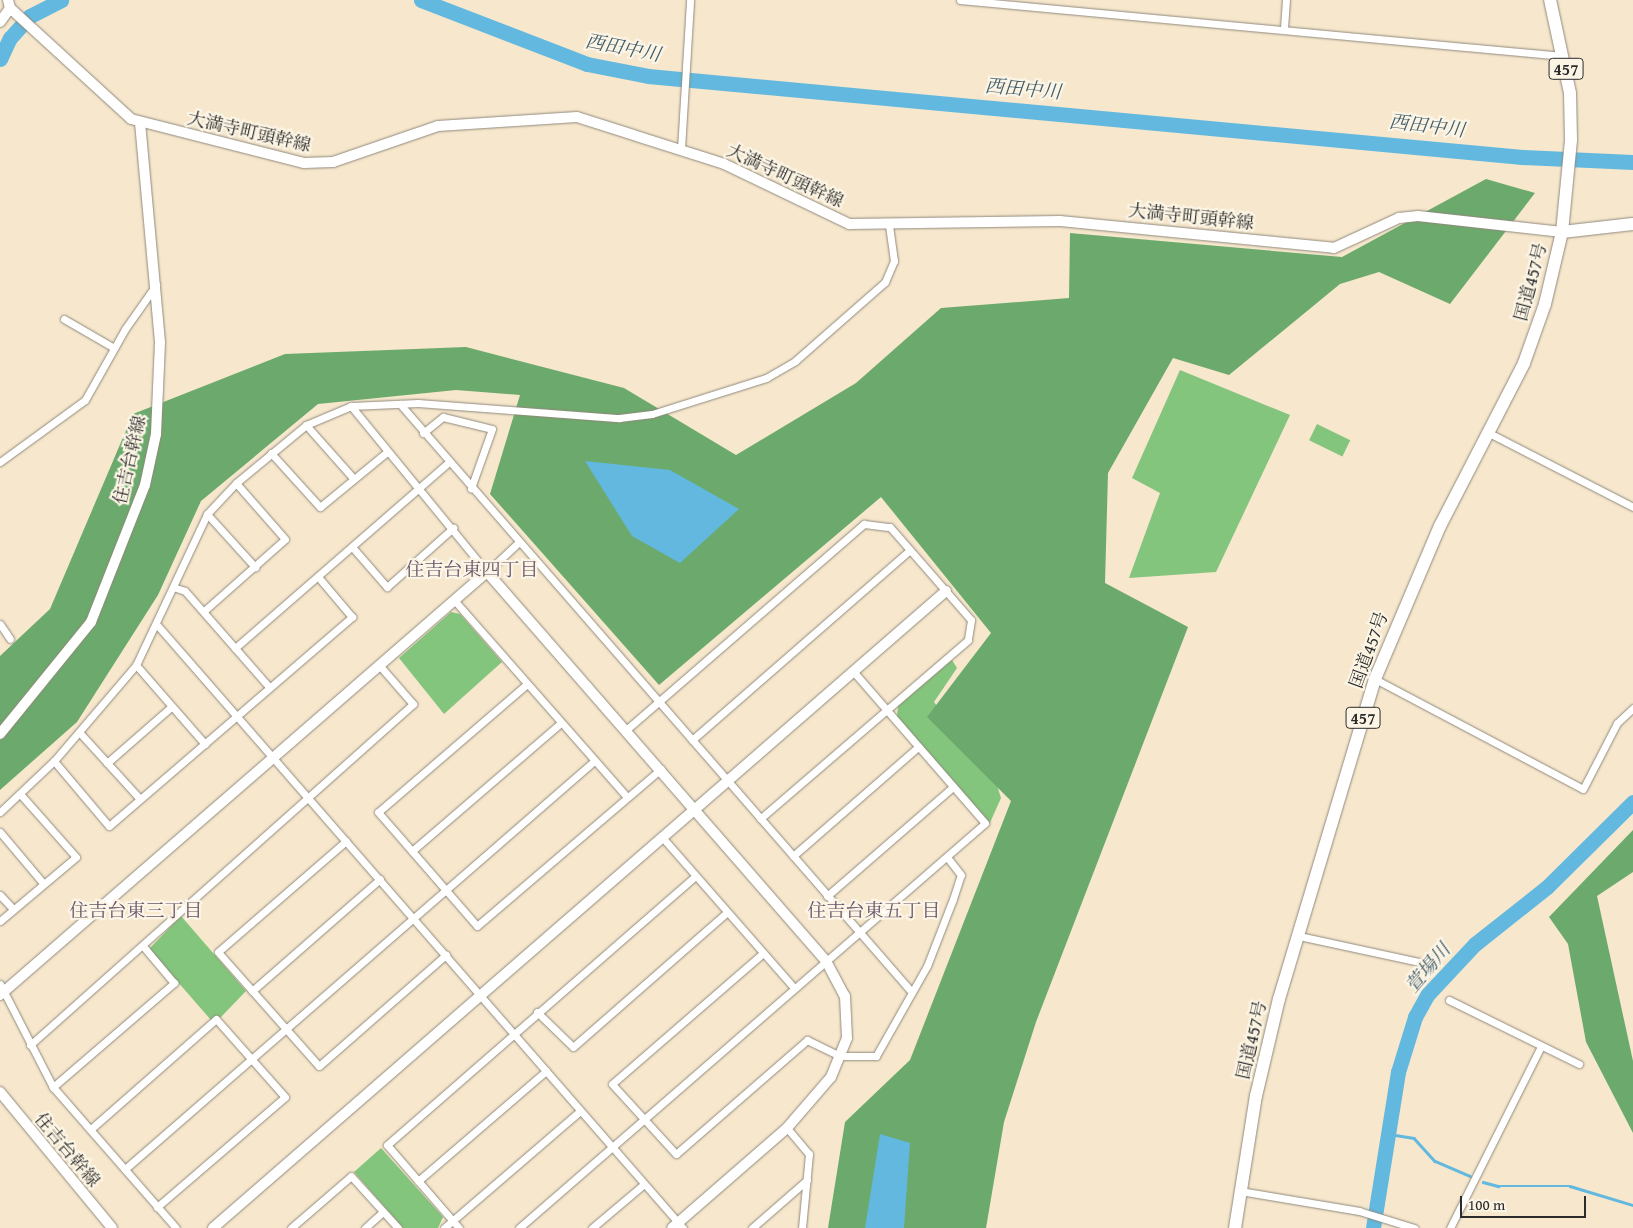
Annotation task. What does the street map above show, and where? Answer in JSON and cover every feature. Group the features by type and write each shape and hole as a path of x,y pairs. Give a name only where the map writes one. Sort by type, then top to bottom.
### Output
{"highway":[{"name":"457","path":"1550,0 1564,56 1571,140 1569,178 1562,232"},
{"name":"国道457号","path":"1235,1228 1256,1096 1299,936 1375,679 1440,526 1524,364 1545,304 1562,232 1633,224"}],"street":[{"path":"681,150 690,0"},
{"path":"960,0 1284,28 1564,56"},
{"path":"1284,28 1286,0"},
{"path":"0,22 11,7"},
{"name":"大満寺町頭幹線","path":"11,7 107,101 140,122 318,164 438,126 562,117 586,119 739,170 838,221 889,225 1060,222 1334,248 1399,218 1418,216 1562,232"},
{"name":"住吉台幹線","path":"0,734 91,622 135,513 156,434 158,282 140,122"},
{"path":"0,812 54,761 80,733 136,664 158,626 176,588 187,553 207,514 236,483 306,425 351,406 400,404 619,418 652,414 766,378 794,361 885,282 894,260 889,225"},
{"path":"0,462 85,400 114,348 158,282"},
{"path":"64,319 114,348"},
{"path":"400,404 423,433 859,934 910,990"},
{"path":"158,626 446,955 678,1226 787,1128 831,1076 847,1038 849,1011 826,961 487,572 453,528 387,452 351,406"},
{"path":"423,433 442,417 492,429 471,488"},
{"path":"306,425 354,479"},
{"path":"1489,433 1633,507"},
{"path":"271,453 320,507 387,452"},
{"path":"235,648 421,490 449,462"},
{"path":"204,611 285,539 236,483"},
{"path":"207,514 255,567"},
{"path":"626,730 864,524 890,527 971,620 968,640 760,819"},
{"path":"352,548 387,587 453,528"},
{"path":"176,1228 92,1128 53,1087 2,990 274,759 519,542"},
{"path":"692,740 910,550"},
{"path":"54,761 109,826 352,617 319,578"},
{"path":"176,588 204,611 269,687"},
{"path":"214,1228 946,591"},
{"path":"454,600 626,797"},
{"path":"0,624 10,639"},
{"path":"136,664 206,744"},
{"path":"30,1045 413,704 380,666"},
{"path":"519,1228 985,823 853,671"},
{"path":"1375,679 1583,789 1618,723 1633,708"},
{"path":"527,684 378,812 477,926 660,769"},
{"path":"107,763 172,706"},
{"path":"412,851 561,722"},
{"path":"80,733 140,799"},
{"path":"792,856 918,747"},
{"path":"125,1169 412,916 594,761"},
{"path":"826,896 953,787"},
{"path":"0,921 76,857 20,794"},
{"path":"0,832 43,883"},
{"path":"662,838 694,877 794,988"},
{"path":"346,841 218,952 252,991 319,1066 446,955"},
{"path":"762,954 612,1084 676,1154 807,1040 840,1056 876,1056 910,990 927,966 961,875 947,857"},
{"path":"459,1228 387,1145 537,1012 694,877"},
{"path":"252,991 380,879"},
{"path":"0,895 13,910"},
{"path":"537,1012 573,1046 726,913"},
{"path":"1299,936 1429,964"},
{"path":"53,1087 174,983 143,946"},
{"path":"1449,1000 1579,1064"},
{"path":"92,1128 216,1019 252,1058 284,1097 157,1207"},
{"path":"1450,1228 1541,1046"},
{"path":"418,1180 546,1071"},
{"name":"住吉台幹線","path":"0,1092 3,1104 109,1224"},
{"path":"444,1228 580,1111"},
{"path":"787,1128 809,1154 802,1228"},
{"path":"292,1228 351,1176 398,1228"},
{"path":"752,1228 807,1180"},
{"path":"592,1228 644,1184"},
{"path":"1240,1192 1359,1211 1392,1219 1414,1228"},
{"path":"365,1228 383,1212"},
{"path":"97,1228 109,1224"}],"green space":[{"path":"1486,179 1535,193 1450,304 1379,272 1340,284 1229,375 1173,358 1108,473 1105,583 1188,627 1036,1022 1004,1122 986,1228 828,1228 845,1122 910,1060 1011,801 927,717 991,633 881,497 659,685 490,494 520,395 456,390 318,404 201,501 158,595 77,722 0,790 0,656 50,609 133,414 285,354 466,347 624,388 736,455 856,383 941,308 1069,298 1070,233 1342,257"},
{"path":"1180,370 1290,415 1216,572 1129,578 1160,493 1132,478"},
{"path":"1317,424 1350,440 1342,456 1309,440"},
{"path":"451,612 460,614 502,662 444,714 399,658"},
{"path":"952,660 957,668 934,702 961,738 992,769 1001,798 989,825 897,717 898,706"},
{"path":"1633,830 1633,872 1597,896 1633,1061 1633,1133 1586,1042 1568,944 1549,917"},
{"path":"181,916 246,991 221,1017 211,1020 149,949"},
{"path":"381,1148 443,1217 438,1228 403,1228 354,1172"}],"water":[{"path":"585,461 670,470 739,509 680,563 632,536"},
{"path":"880,1134 910,1143 904,1228 865,1228"}],"waterway":[{"name":"西田中川","path":"0,59 10,38 30,16 61,0"},
{"name":"西田中川","path":"421,0 587,64 648,76 1522,157 1633,162"},
{"name":"萱場川","path":"1373,1228 1398,1072 1415,1017 1428,994 1475,944 1547,887 1633,802"},
{"path":"1389,1134 1414,1138 1435,1161 1470,1176"},
{"path":"1483,1182 1498,1186 1570,1186 1633,1205"}],"district":[{"name":"住吉台東四丁目","path":"472,570"},
{"name":"住吉台東三丁目","path":"136,911"},
{"name":"住吉台東五丁目","path":"874,911"}]}
